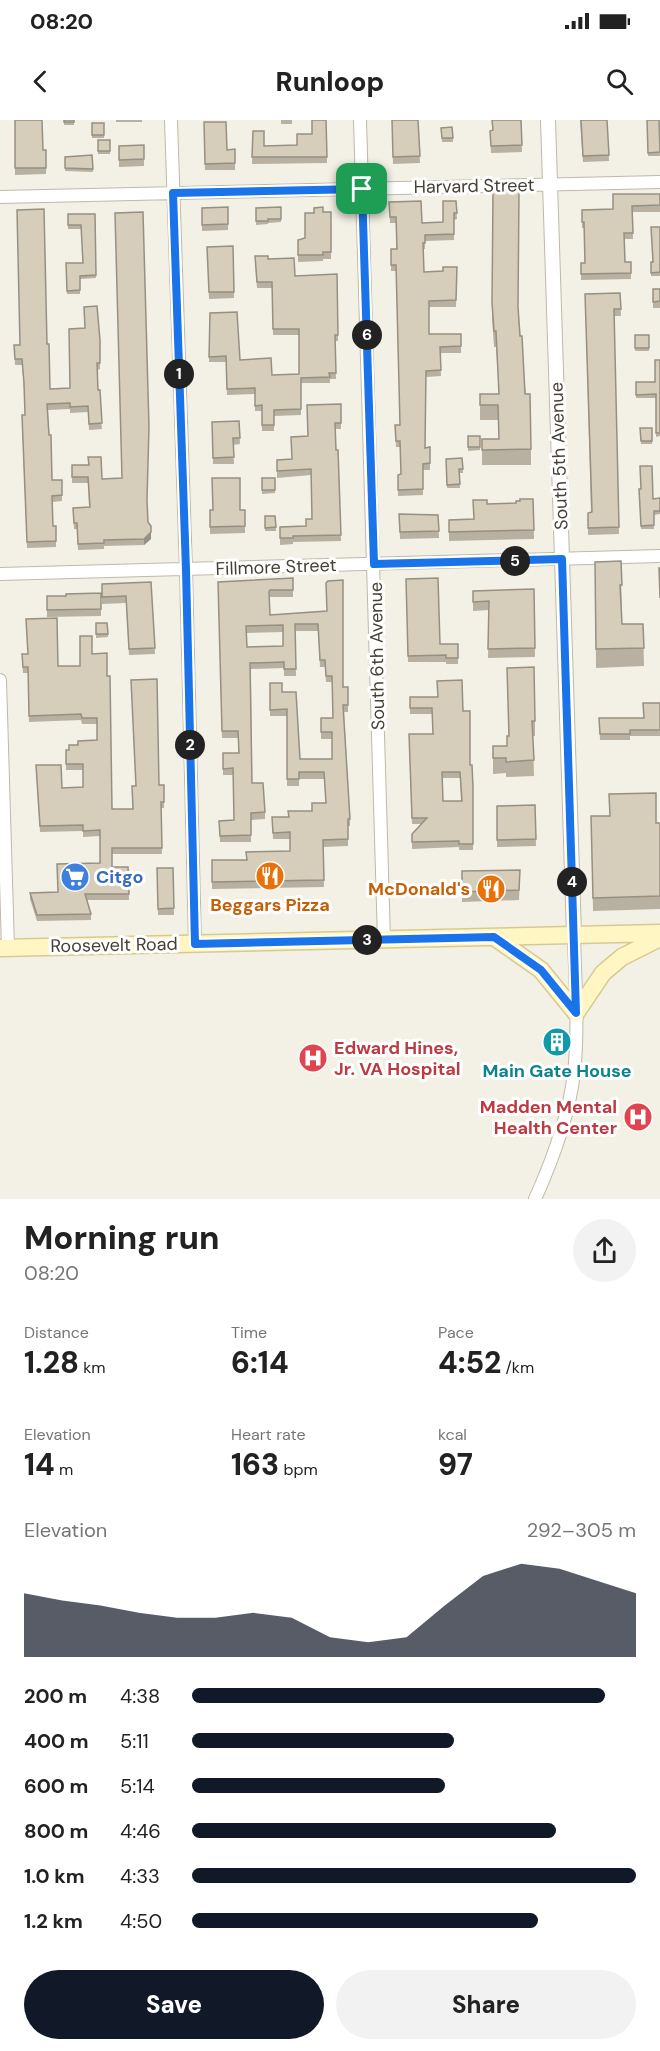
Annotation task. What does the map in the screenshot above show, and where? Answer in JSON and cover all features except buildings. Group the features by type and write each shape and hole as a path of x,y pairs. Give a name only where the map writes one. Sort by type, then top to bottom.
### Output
{"main road":[{"name":"Roosevelt Road","path":"4,948 660,933"},
{"path":"494,937 541,970 576,1013 603,973 622,957 660,938"}],"street":[{"path":"171,120 186,570 195,944"},
{"name":"South 6th Avenue","path":"360,120 384,940"},
{"name":"South 5th Avenue","path":"548,120 574,935"},
{"name":"Harvard Street","path":"0,197 660,182"},
{"name":"Fillmore Street","path":"0,574 660,556"},
{"path":"0,680 4,948"},
{"path":"535,1199 566,1117 574,1074 576,1013 574,935"}],"place":[{"name":"Beggars Pizza","path":"270,876"},
{"name":"Citgo","path":"75,877"},
{"name":"McDonald's","path":"491,889"},
{"name":"Main Gate House","path":"557,1042"},
{"name":"Edward Hines, Jr. VA Hospital","path":"313,1058"},
{"name":"Madden Mental Health Center","path":"638,1117"}],"route":[{"path":"362,189 374,564 562,559 576,1013 541,970 494,937 195,944 186,570 173,193 362,189"}]}
